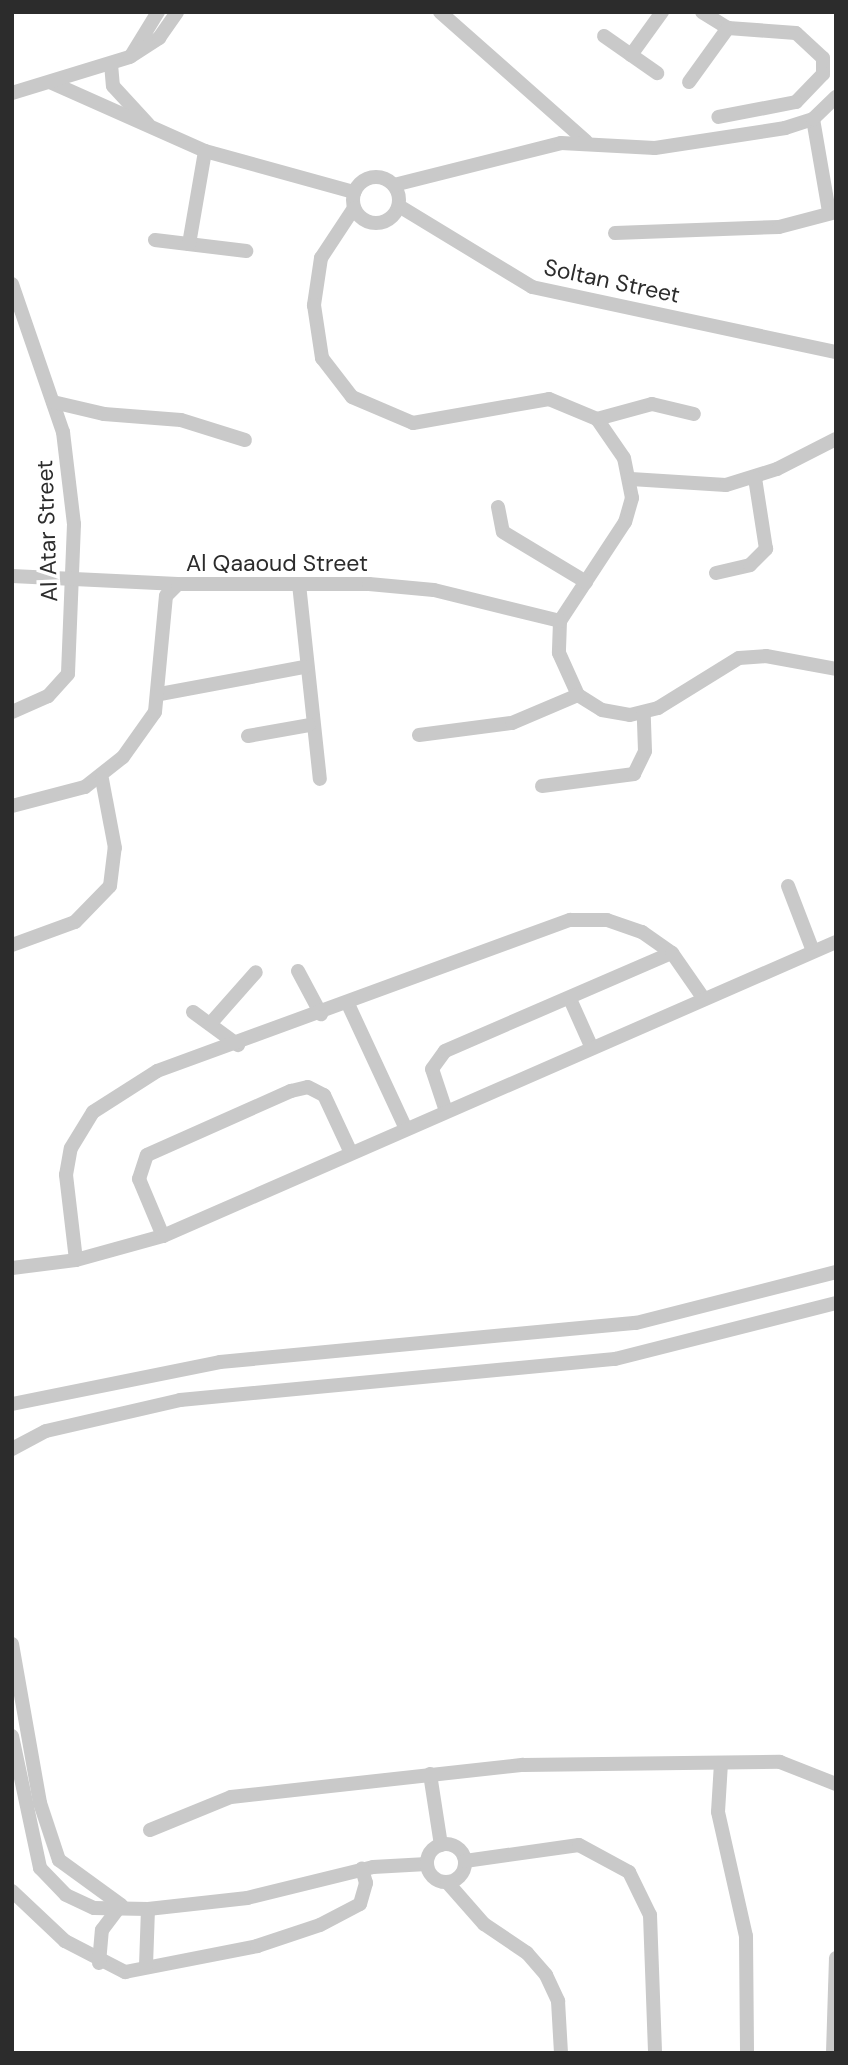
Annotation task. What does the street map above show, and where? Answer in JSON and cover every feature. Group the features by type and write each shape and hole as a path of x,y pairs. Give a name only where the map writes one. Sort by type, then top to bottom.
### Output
{"street":[{"path":"130,57 158,12"},
{"path":"12,93 130,57 159,38 177,12"},
{"path":"440,12 586,141"},
{"path":"631,55 662,12"},
{"path":"702,12 727,28 809,39 823,58 823,74 796,102 718,117"},
{"path":"690,82 727,28"},
{"path":"604,36 657,73"},
{"path":"111,64 113,86 154,129"},
{"path":"50,82 205,151 354,192"},
{"path":"354,192 372,177 394,185 586,141 655,148 813,119 836,97"},
{"path":"615,233 789,226 833,212 813,119"},
{"path":"189,244 205,151"},
{"path":"354,208 364,221 381,223 398,206 394,185"},
{"path":"354,192 354,208 321,258 314,305 322,358 352,397 413,423 538,397 597,419 652,404 694,414"},
{"name":"Soltan Street","path":"398,206 531,287 836,352"},
{"path":"155,240 246,251"},
{"name":"Al Atar Street","path":"12,284 15,302 53,402 73,488 73,579 68,674 48,696 12,712"},
{"path":"53,402 104,414 181,420 245,440"},
{"path":"597,419 631,479 625,522 560,621 559,653 578,695 602,710 644,713 738,658 766,656 836,669"},
{"path":"631,479 709,486 755,478 836,439"},
{"path":"716,572 750,565 766,549 755,478"},
{"path":"498,507 503,532 586,582"},
{"path":"12,576 178,584"},
{"name":"Al Qaaoud Street","path":"102,779 155,712 160,694 166,596 178,584 299,584 434,590 560,621"},
{"path":"299,584 309,725 320,779"},
{"path":"160,694 304,667"},
{"path":"419,735 512,723 578,695"},
{"path":"542,786 634,774 645,751 644,713"},
{"path":"248,736 309,725"},
{"path":"12,806 102,779 114,836 110,886 75,922 12,945"},
{"path":"788,886 813,951"},
{"path":"76,1260 66,1175 84,1122 138,1080 570,920 625,925 672,953 704,999"},
{"path":"12,1268 76,1260 163,1236 591,1045 836,943"},
{"path":"446,1111 432,1077 439,1056 672,953"},
{"path":"298,971 321,1014"},
{"path":"210,1024 256,972"},
{"path":"570,999 591,1045"},
{"path":"348,1004 406,1129"},
{"path":"193,1012 238,1045"},
{"path":"163,1236 139,1179 147,1155 278,1096 308,1087 324,1095 351,1153"},
{"path":"12,1405 220,1362 636,1323 836,1272"},
{"path":"12,1449 46,1431 180,1400 615,1359 836,1303"},
{"path":"12,1644 32,1740 40,1803 59,1860 121,1905"},
{"path":"32,1740 13,1738 40,1868 75,1899 94,1908 121,1905 148,1909 247,1898 362,1869 427,1864 441,1845 430,1774"},
{"path":"150,1830 230,1797 430,1774 556,1763 793,1763 836,1784"},
{"path":"721,1763 718,1812 746,1936 747,2053"},
{"path":"441,1845 454,1845 465,1861 461,1876 447,1882"},
{"path":"465,1861 579,1845 629,1871 650,1915 655,2053"},
{"path":"40,1868 59,1860"},
{"path":"427,1864 433,1877 447,1882 484,1924 527,1953 546,1975 558,2001 561,2053"},
{"path":"12,1891 51,1930 99,1963 125,1972 257,1946 330,1921 360,1904 366,1883 362,1869"},
{"path":"99,1963 102,1930 121,1905"},
{"path":"146,1966 148,1909"},
{"path":"833,2053 836,1958"}]}
